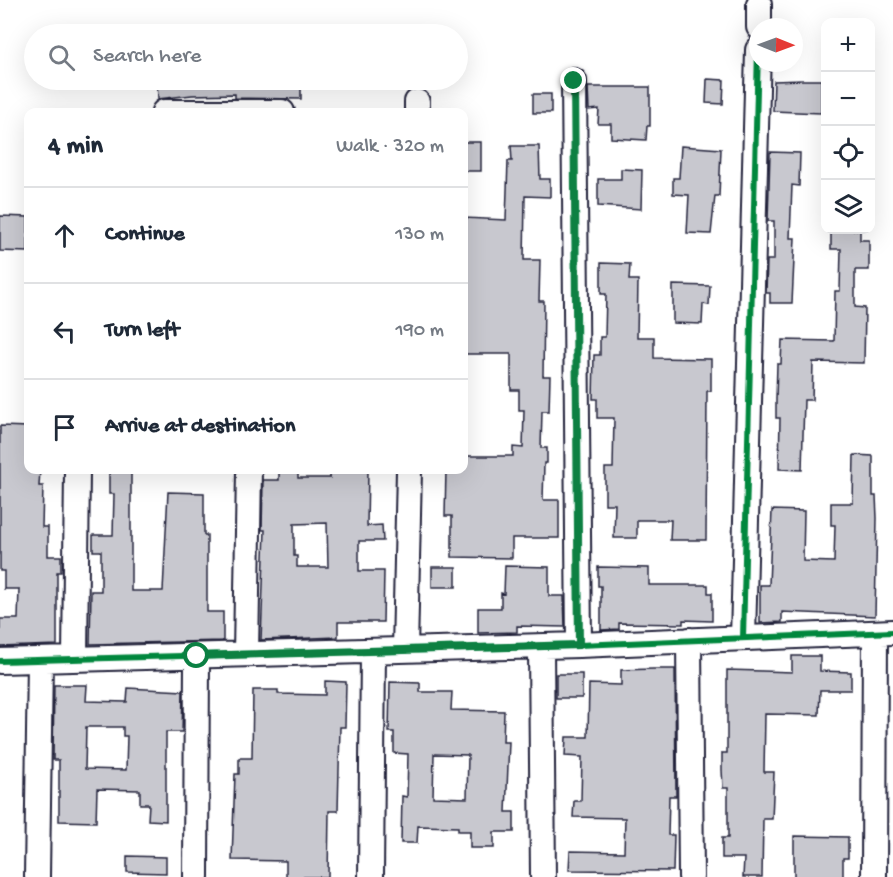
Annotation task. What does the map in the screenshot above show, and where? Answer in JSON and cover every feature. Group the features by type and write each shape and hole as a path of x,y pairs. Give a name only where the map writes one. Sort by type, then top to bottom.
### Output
{"street":[{"path":"742,638 757,72"},
{"path":"574,81 579,645"},
{"path":"75,659 77,474"},
{"path":"246,654 249,474"},
{"path":"405,650 409,474"},
{"path":"0,662 541,647 884,632 874,877"},
{"path":"689,640 691,877"},
{"path":"541,647 543,877"},
{"path":"370,877 373,651"},
{"path":"196,877 197,656"},
{"path":"37,877 40,660"}],"building":[{"path":"707,79 724,80 723,104 706,103"},
{"path":"821,80 821,113 773,111 774,81"},
{"path":"588,87 650,87 650,126 647,126 646,140 611,138 611,124 598,124 599,109 589,110"},
{"path":"158,90 301,90 301,99 235,98 235,94 158,99"},
{"path":"533,94 551,94 551,113 533,113"},
{"path":"468,142 481,142 481,171 468,171"},
{"path":"511,146 539,146 540,179 550,179 550,197 525,196 524,260 540,260 539,301 544,301 543,376 550,376 549,411 542,411 541,448 547,448 547,463 544,463 543,500 559,500 559,538 512,538 512,558 452,557 452,516 445,516 446,474 468,474 468,456 513,456 513,447 523,448 524,410 519,410 519,390 511,390 511,354 468,354 468,218 506,220 508,161 512,161"},
{"path":"681,146 721,149 719,196 715,196 711,234 687,233 689,195 673,194 673,178 679,178"},
{"path":"770,152 800,153 799,186 792,185 790,238 795,238 792,303 770,303 770,293 766,293 767,260 774,260 774,221 768,221"},
{"path":"621,169 642,170 641,209 598,206 598,179 621,179"},
{"path":"0,216 24,217 24,252 0,251"},
{"path":"831,234 860,234 860,240 869,240 869,270 855,270 855,307 865,308 864,363 813,362 812,400 804,400 802,470 779,469 780,418 776,418 776,399 777,364 781,364 782,340 834,341 835,291 840,291 841,249 831,249"},
{"path":"601,263 630,264 629,280 638,280 637,337 654,337 654,358 711,359 711,391 707,391 706,540 670,540 671,520 637,520 637,538 614,538 615,504 605,504 605,468 613,468 614,418 597,418 597,399 593,399 594,355 600,355 600,337 605,337 606,294 601,294"},
{"path":"673,285 710,286 709,305 703,304 702,324 673,323"},
{"path":"0,426 24,427 24,474 40,474 39,486 43,486 42,527 48,527 48,556 61,556 61,572 57,572 57,645 0,647 0,619 18,619 19,589 4,589 4,571 0,571"},
{"path":"854,455 873,456 873,496 876,496 877,518 875,616 782,612 782,622 760,623 760,585 769,585 772,510 804,511 803,561 834,562 835,525 831,525 831,503 853,503"},
{"path":"109,474 131,474 131,591 163,591 168,492 204,493 204,535 207,535 207,612 223,612 223,641 90,644 91,591 101,591 101,551 93,551 93,535 113,535 114,494 109,494"},
{"path":"279,474 298,474 298,478 330,478 330,474 368,474 367,526 382,525 383,541 359,541 359,571 384,571 383,622 338,622 338,637 261,640 265,530 262,530 263,480 279,480","holes":["327,523 328,567 297,567 297,556 294,556 294,524"]},
{"path":"505,566 549,567 549,596 564,596 565,627 517,626 517,632 478,633 478,608 501,608"},
{"path":"432,567 456,567 456,587 432,587"},
{"path":"598,567 649,568 649,585 708,585 708,593 712,593 712,621 683,620 683,624 619,623 619,629 601,630 601,586 598,586"},
{"path":"792,656 820,656 820,671 851,672 851,690 820,690 819,715 765,714 764,772 774,772 772,819 763,819 762,877 743,877 744,858 722,858 722,838 728,838 728,788 723,788 722,770 722,753 727,753 727,670 792,672"},
{"path":"675,669 676,796 669,796 668,835 674,835 673,871 569,870 570,851 624,852 625,818 573,817 574,801 581,801 582,757 565,756 566,737 588,737 589,684 621,685 621,670"},
{"path":"556,674 582,674 582,698 556,698"},
{"path":"325,681 346,682 345,727 340,727 338,811 329,811 328,877 286,877 286,861 232,860 235,774 239,774 239,758 252,758 253,690 278,690 278,694 325,695"},
{"path":"390,682 420,683 420,692 452,692 451,710 504,711 503,742 509,742 506,812 514,812 514,832 494,832 494,848 470,848 470,831 458,831 458,827 418,826 417,843 401,843 402,796 407,797 408,754 394,753 394,732 389,732","holes":["434,754 468,755 467,798 433,797"]},
{"path":"54,685 87,685 86,701 127,702 128,688 183,691 182,732 166,732 166,821 148,820 149,804 140,804 140,790 97,789 96,822 59,821 59,760 53,760","holes":["86,727 123,727 123,736 127,736 126,770 85,769"]},
{"path":"794,836 848,837 848,858 843,858 843,877 794,877"},
{"path":"127,856 166,857 166,873 127,872"}],"cycle path":[{"path":"743,638 757,72"},
{"path":"0,661 579,645 893,632"}],"route":[{"path":"197,656 579,645 574,81"}]}
